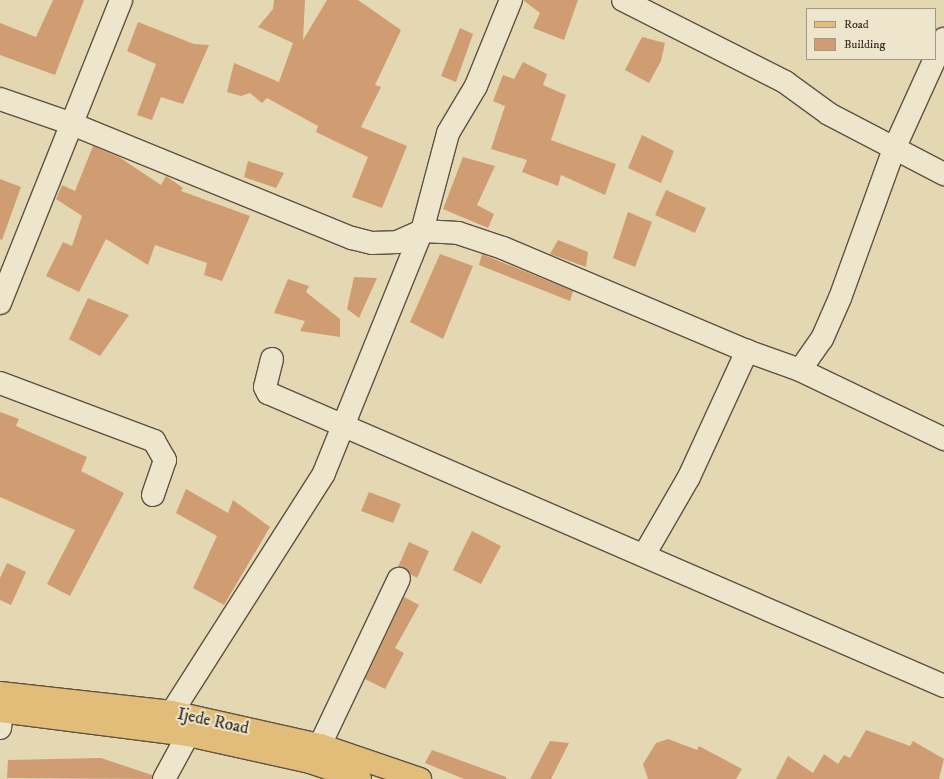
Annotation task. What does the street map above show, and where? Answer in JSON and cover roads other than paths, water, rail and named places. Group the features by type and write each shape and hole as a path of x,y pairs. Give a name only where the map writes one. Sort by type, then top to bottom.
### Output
{"main road":[{"name":"Ijede Road","path":"1,711 172,712 320,745 420,779"},
{"name":"Ijede Road","path":"1,711 188,735 310,762 360,779"}],"street":[{"path":"0,303 121,0"},
{"path":"172,712 324,473 345,425 422,231 448,132 476,86 511,0"},
{"path":"623,0 785,82 829,114 944,174"},
{"path":"936,57 944,39"},
{"path":"800,370 822,339 840,298 894,149 934,60"},
{"path":"0,99 72,124 352,238 372,243 397,242 422,231 458,233 503,248 747,351 800,370 944,439"},
{"path":"644,555 690,477 747,351"},
{"path":"272,359 265,387 268,393 345,425 944,686"},
{"path":"0,383 154,441 165,460 153,495"},
{"path":"320,745 399,580"},
{"path":"164,779 188,735"}]}
